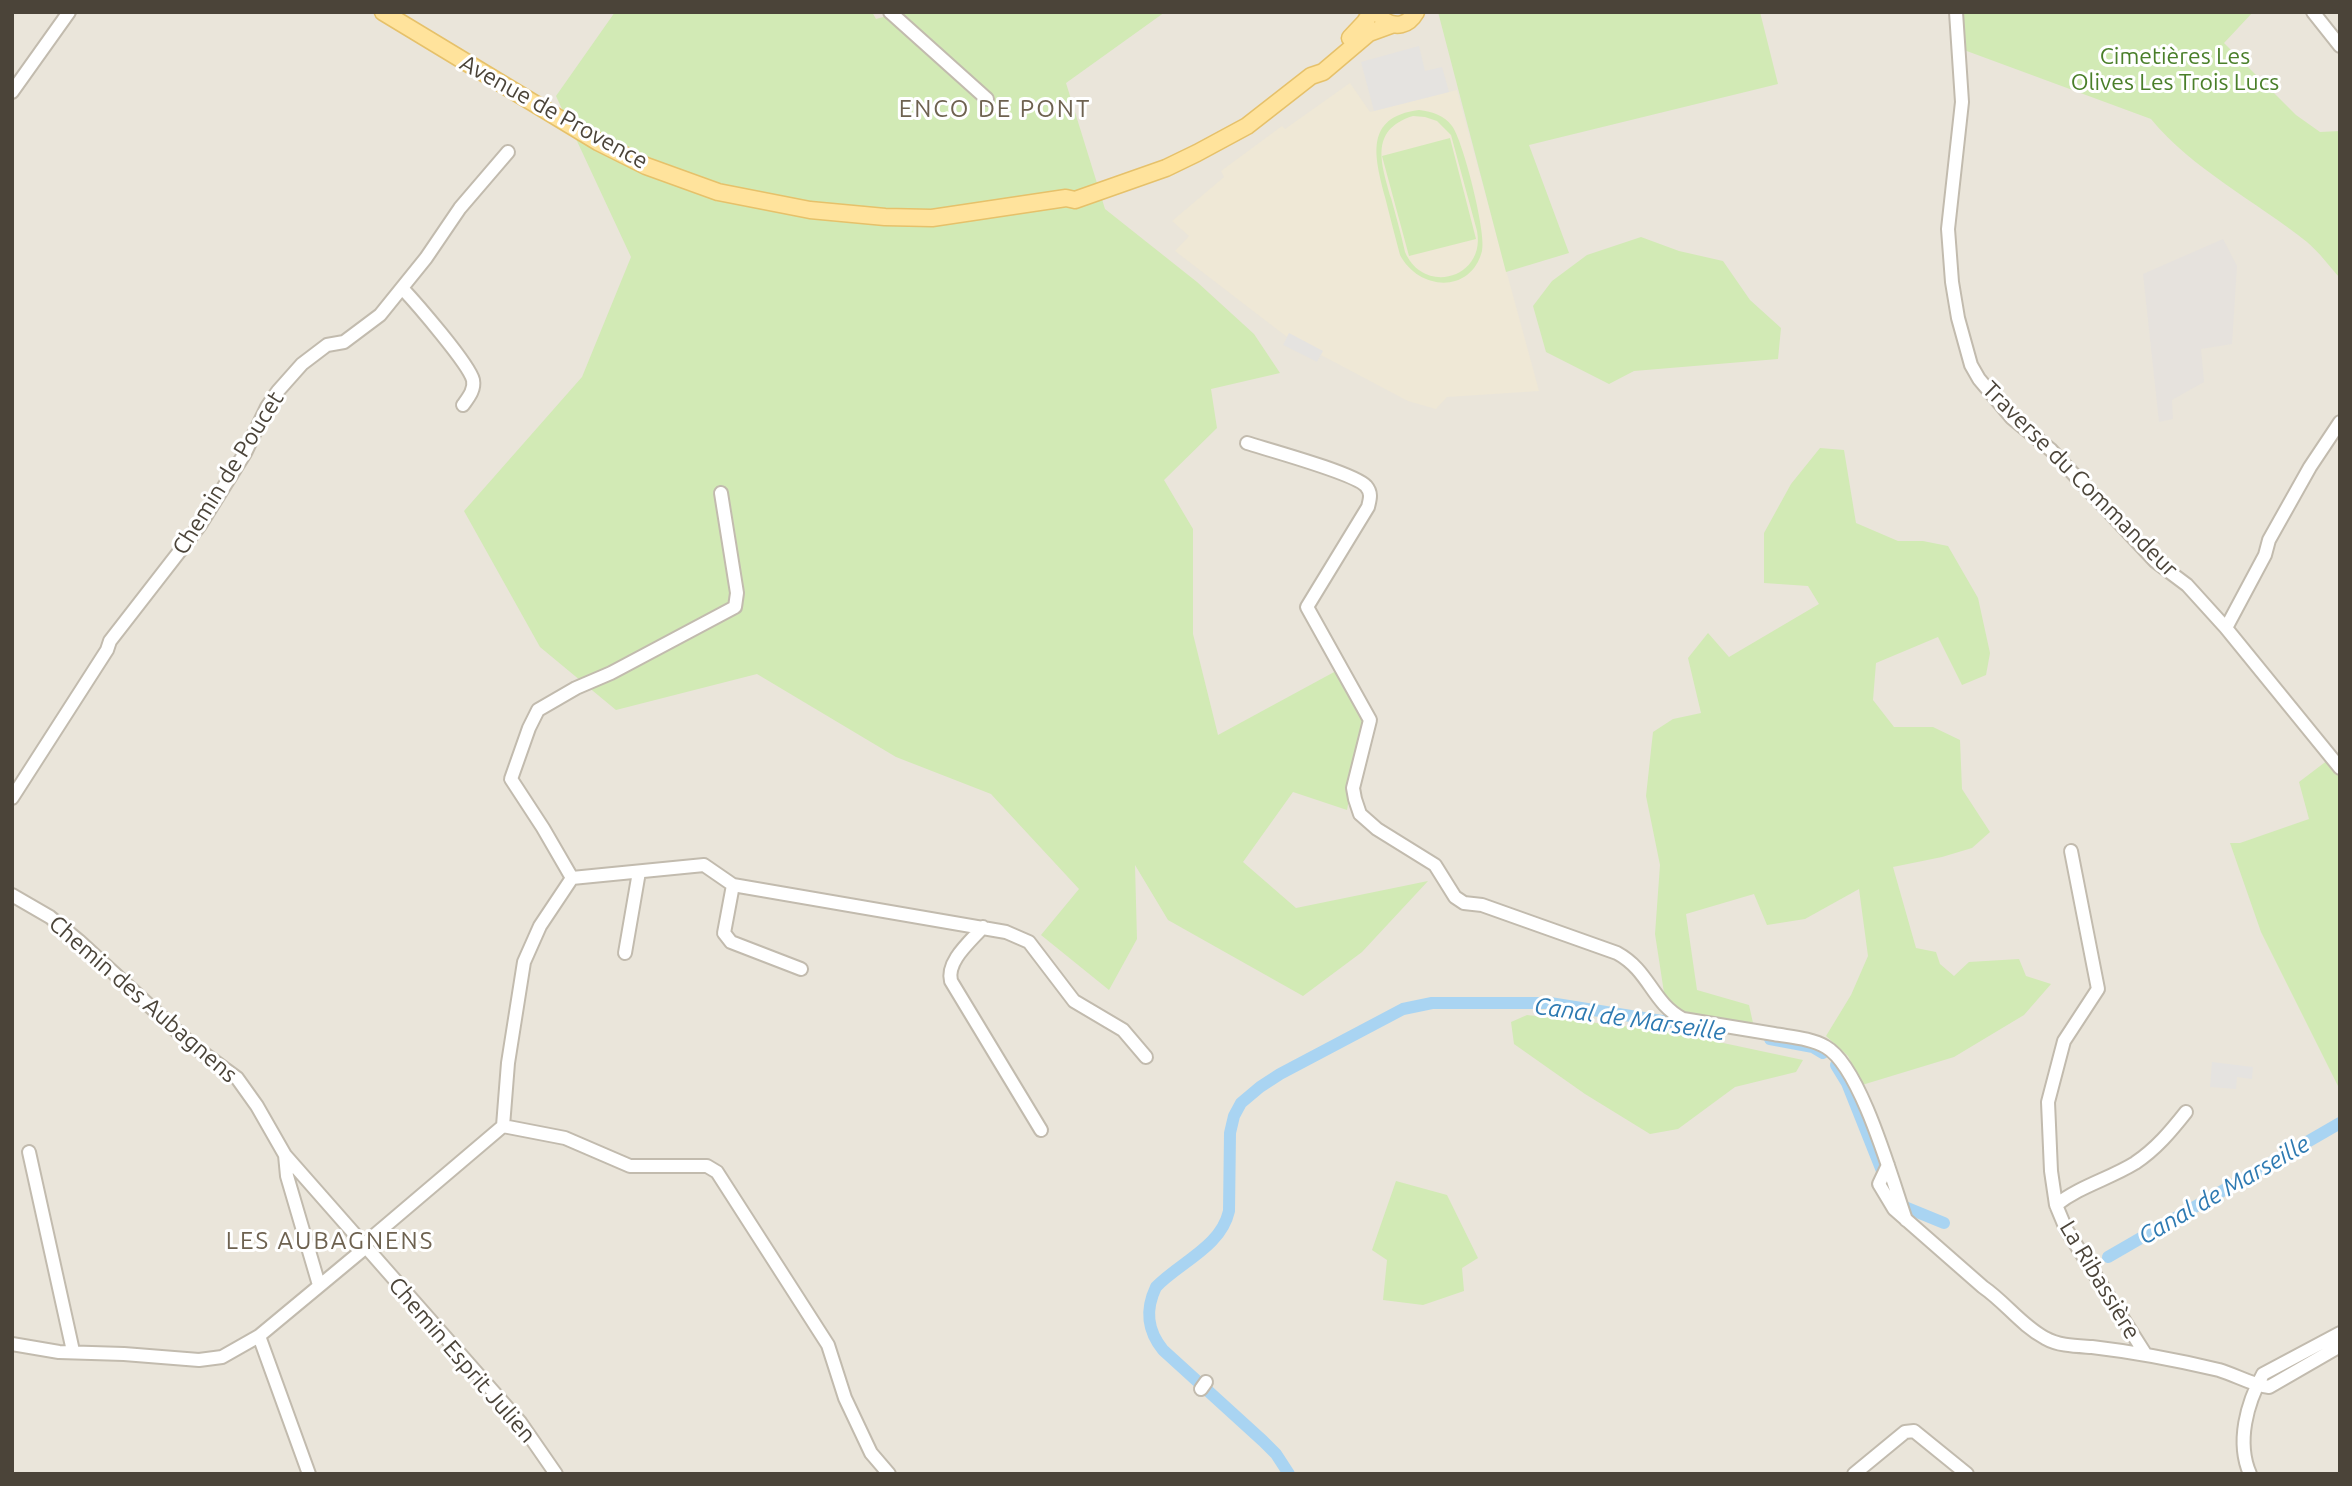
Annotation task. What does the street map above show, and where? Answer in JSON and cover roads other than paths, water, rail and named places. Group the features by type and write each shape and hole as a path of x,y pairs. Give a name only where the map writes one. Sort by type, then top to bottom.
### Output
{"main road":[{"name":"Avenue de Provence","path":"383,12 598,142 646,166 718,192 800,209 850,215 920,218 982,212 1066,198 1075,200 1166,168 1247,126 1311,76 1359,30 1371,12"},
{"path":"1378,12 1385,22 1391,25"},
{"name":"Avenue de Provence","path":"1311,76 1323,72 1369,33 1408,22 1416,12"}],"street":[{"path":"15,84 69,12"},
{"path":"890,12 987,99"},
{"name":"Traverse du Commandeur","path":"1956,12 1962,102 1948,229 1958,318 1971,365 1979,379 2012,418 2051,450 2150,555 2187,584 2340,768"},
{"path":"2312,12 2340,47"},
{"name":"Chemin de Poucet","path":"12,798 107,650 110,641 201,525 246,453 267,407 278,391 302,364 327,345 344,342 380,315 426,258 460,208 508,152"},
{"path":"402,288 460,358 473,379 473,387 463,405"},
{"path":"2225,628 2310,467 2340,422"},
{"path":"1247,443 1352,477 1368,488 1371,496 1368,507 1307,607 1370,720 1353,788 1360,814 1377,829 1435,865 1455,897 1464,903 1482,905 1617,953 1629,960 1645,976 1661,1003 1683,1019 1794,1037 1823,1045 1837,1054 1849,1070 1885,1173 1903,1211"},
{"path":"572,878 511,779 528,729 538,710 736,607 737,593 721,493"},
{"name":"La Ribassière","path":"2071,852 2098,989 2064,1041 2048,1102 2050,1171 2056,1205 2066,1229 2146,1355"},
{"path":"572,878 704,865 733,885 1018,935 1029,942 1074,1000 1123,1030 1146,1057"},
{"path":"625,953 639,872"},
{"path":"12,1344 59,1352 199,1360 222,1357 259,1336 365,1248 370,1239 503,1126 508,1063 524,962 540,926 572,878"},
{"path":"733,885 724,933 731,942 800,969"},
{"name":"Chemin des Aubagnens","path":"12,895 50,917 191,1044 237,1078 285,1155 365,1248"},
{"path":"983,927 952,965 949,974 1041,1130"},
{"name":"La Ribassière","path":"2056,1205 2071,1193 2134,1164 2161,1143 2186,1112"},
{"path":"503,1126 565,1138 630,1166 707,1166 717,1172 828,1345 845,1398 870,1453 888,1474"},
{"path":"29,1153 73,1351"},
{"path":"285,1155 287,1176 319,1285"},
{"path":"1885,1173 1880,1184 1888,1202 1903,1211 2014,1315 2045,1339 2219,1370 2269,1387 2340,1346"},
{"name":"Chemin Esprit Julien","path":"365,1248 520,1422 556,1474"},
{"path":"2250,1474 2243,1433 2257,1385 2263,1374 2340,1333"},
{"path":"259,1336 309,1474"},
{"path":"1854,1474 1905,1432 1913,1431 1968,1474"}],"waterway":[{"name":"Canal de Marseille","path":"1289,1474 1276,1454 1263,1441 1163,1350 1149,1320 1150,1304 1156,1287 1209,1244 1225,1224 1229,1211 1230,1133 1241,1103 1280,1074 1403,1009 1432,1003 1550,1003 1693,1026"},
{"name":"Canal de Marseille","path":"1770,1039 1813,1047 1823,1053"},
{"name":"Canal de Marseille","path":"1836,1065 1847,1083 1892,1196 1900,1205 1944,1223"},
{"name":"Canal de Marseille","path":"2108,1257 2340,1123"}],"district":[{"name":"ENCO DE PONT","path":"995,109"},
{"name":"LES AUBAGNENS","path":"330,1241"}],"park label":[{"name":"Cimetières Les Olives Les Trois Lucs","path":"2175,69"}]}
